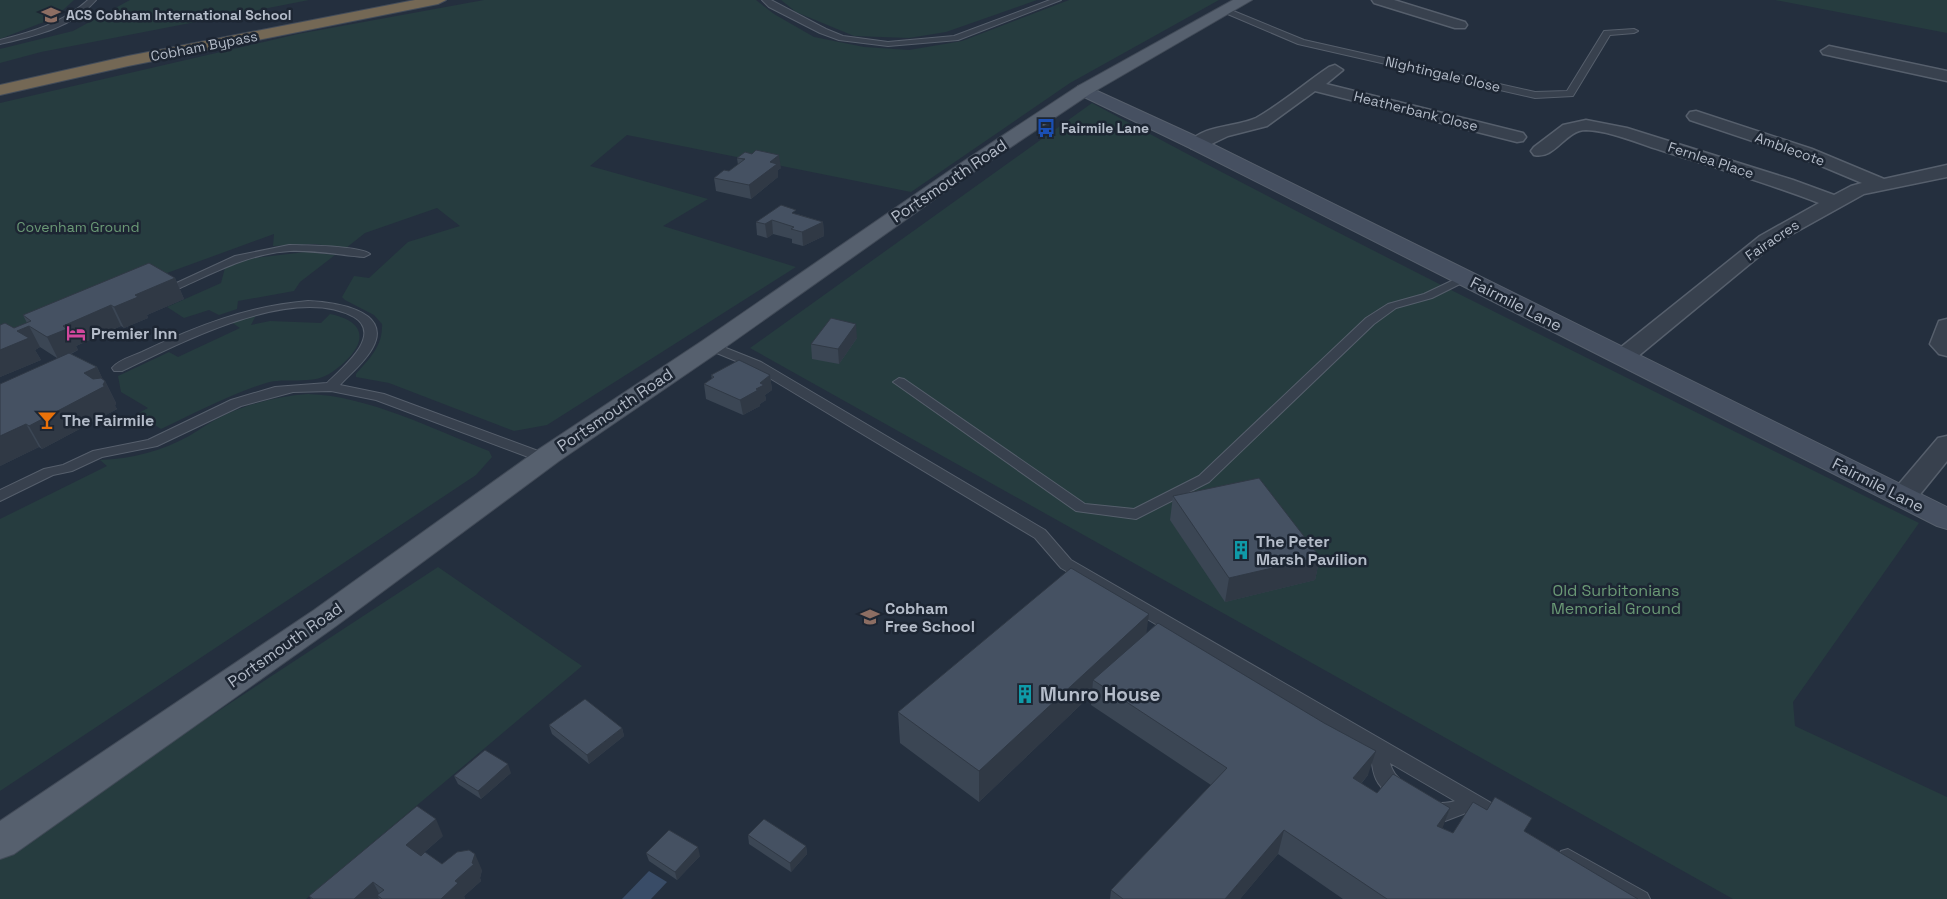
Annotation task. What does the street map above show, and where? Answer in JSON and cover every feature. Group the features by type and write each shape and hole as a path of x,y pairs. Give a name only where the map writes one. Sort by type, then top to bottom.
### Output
{"highway":[{"name":"Cobham Bypass","path":"0,90 128,61 438,0"}],"main road":[{"name":"Portsmouth Road","path":"0,842 325,618 544,458 711,346 959,173 1084,90 1244,0"}],"street":[{"path":"1379,0 1460,26"},
{"path":"1829,51 1947,76"},
{"path":"1197,144 1222,132 1262,122 1335,70"},
{"name":"Heatherbank Close","path":"1314,86 1517,137"},
{"name":"Fairmile Lane","path":"1084,90 1197,144 1947,519"},
{"name":"Fernlea Place","path":"1558,115 1586,125 1621,132 1786,184 1834,202"},
{"name":"Amblecote","path":"1696,116 1806,153 1883,185"},
{"path":"1540,151 1569,129 1586,125"},
{"name":"Fairacres","path":"1623,357 1767,240 1858,190 1947,171"},
{"path":"1947,326 1942,344 1947,350"},
{"path":"1903,497 1947,444"}],"lane":[{"path":"0,42 28,36 66,22 82,12 92,0"},
{"path":"766,0 772,6 823,32 842,38 888,44 955,38 1057,0"},
{"name":"Nightingale Close","path":"1226,10 1301,42 1535,95 1570,94 1607,33 1634,31"},
{"path":"176,286 237,259 265,251 306,248 364,254"},
{"path":"898,382 1081,508 1136,514 1204,479 1370,321 1392,306 1428,296 1464,278"},
{"path":"118,368 223,319 265,308 317,305 355,313 365,319 370,325 370,342 367,348 331,387"},
{"path":"711,346 758,365 1040,534 1066,564 1506,821"},
{"path":"0,496 49,472 67,468 98,454 152,443 213,413 256,396 293,388 331,387 379,396 544,458"},
{"path":"1378,747 1384,777 1416,805 1445,813 1473,802"},
{"path":"1556,850 1640,899"}],"green space":[{"path":"0,0 74,0 54,18 0,39"},
{"path":"130,0 309,0 41,52 0,63 0,49 73,31"},
{"name":"Covenham Ground","path":"484,0 756,0 774,14 814,37 864,47 909,50 962,41 1069,0 1219,0 1070,83 911,192 627,135 590,166 708,199 663,226 796,267 547,425 514,431 389,383 356,377 356,374 371,357 378,345 382,324 374,315 342,297 354,276 369,278 408,242 460,226 437,208 365,233 346,248 314,244 273,246 274,234 167,273 0,344 0,103 298,34"},
{"path":"781,0 1037,0 946,32 909,38 854,36 796,12"},
{"path":"1775,0 1947,0 1947,33"},
{"name":"Old Surbitonians Memorial Ground","path":"1092,103 1400,264 1919,523 1793,702 1795,726 1947,797 1947,899 1733,899 750,348"},
{"path":"306,252 335,255 300,282 294,291 238,301 237,309 219,315 209,310 184,318 167,307 221,283 225,268 253,258"},
{"path":"330,314 345,319 354,325 359,332 359,340 356,349 349,358 329,374 322,377 306,380 274,381 253,387 161,429 137,414 148,408 121,392 118,376 169,352 178,357 240,328 231,322 256,315 251,325 270,321 321,323"},
{"path":"308,394 331,396 377,407 489,451 492,457 476,475 0,791 0,519 107,466 100,460 135,456 157,450 189,436 219,418 239,409 268,400"},
{"path":"438,567 582,666 306,899 0,899 0,842 6,850"}],"water":[{"path":"649,871 667,882 651,899 622,899"}],"building":[{"path":"756,150 779,155 770,162 777,164 749,185 714,178 724,170 729,171 745,159 737,158 745,152 752,154"},
{"path":"781,205 796,210 792,213 823,222 802,232 791,229 794,227 772,220 765,224 756,222"},
{"path":"149,263 175,278 135,295 138,297 114,307 111,305 63,326 67,329 47,337 29,326 17,331 29,338 0,350 0,325 5,323 14,328 31,321 23,315"},
{"path":"831,318 856,324 838,349 811,344"},
{"path":"69,353 97,367 84,373 93,379 101,378 105,381 103,385 105,386 29,426 26,424 0,436 0,384"},
{"path":"739,360 770,375 760,383 764,385 756,389 758,390 740,400 704,384 714,377 711,375"},
{"name":"The Peter Marsh Pavilion","path":"1259,478 1320,557 1229,578 1173,496"},
{"name":"Munro House","path":"1071,568 1149,614 979,771 898,712"},
{"path":"1158,623 1324,723 1376,751 1353,778 1377,793 1393,774 1450,808 1437,826 1453,833 1473,802 1487,810 1495,797 1532,818 1524,831 1638,899 1387,899 1284,830 1225,899 1123,899 1111,890 1227,768 1093,680"},
{"path":"585,699 622,728 587,755 549,725"},
{"path":"485,750 508,764 478,791 454,776"},
{"path":"417,806 436,819 406,845 421,856 425,852 442,864 457,852 469,850 475,854 472,863 474,864 455,881 458,883 441,899 382,899 377,895 384,890 373,882 354,899 313,899 309,896"},
{"path":"764,819 806,846 790,863 748,835"},
{"path":"669,830 698,847 675,872 646,853"}],"place":[{"name":"ACS Cobham International School","path":"51,15"},
{"name":"Fairmile Lane","path":"1046,128"},
{"name":"Premier Inn","path":"76,333"},
{"name":"The Fairmile","path":"47,420"},
{"name":"The Peter Marsh Pavilion","path":"1241,550"},
{"name":"Cobham Free School","path":"870,617"},
{"name":"Munro House","path":"1025,694"}]}
